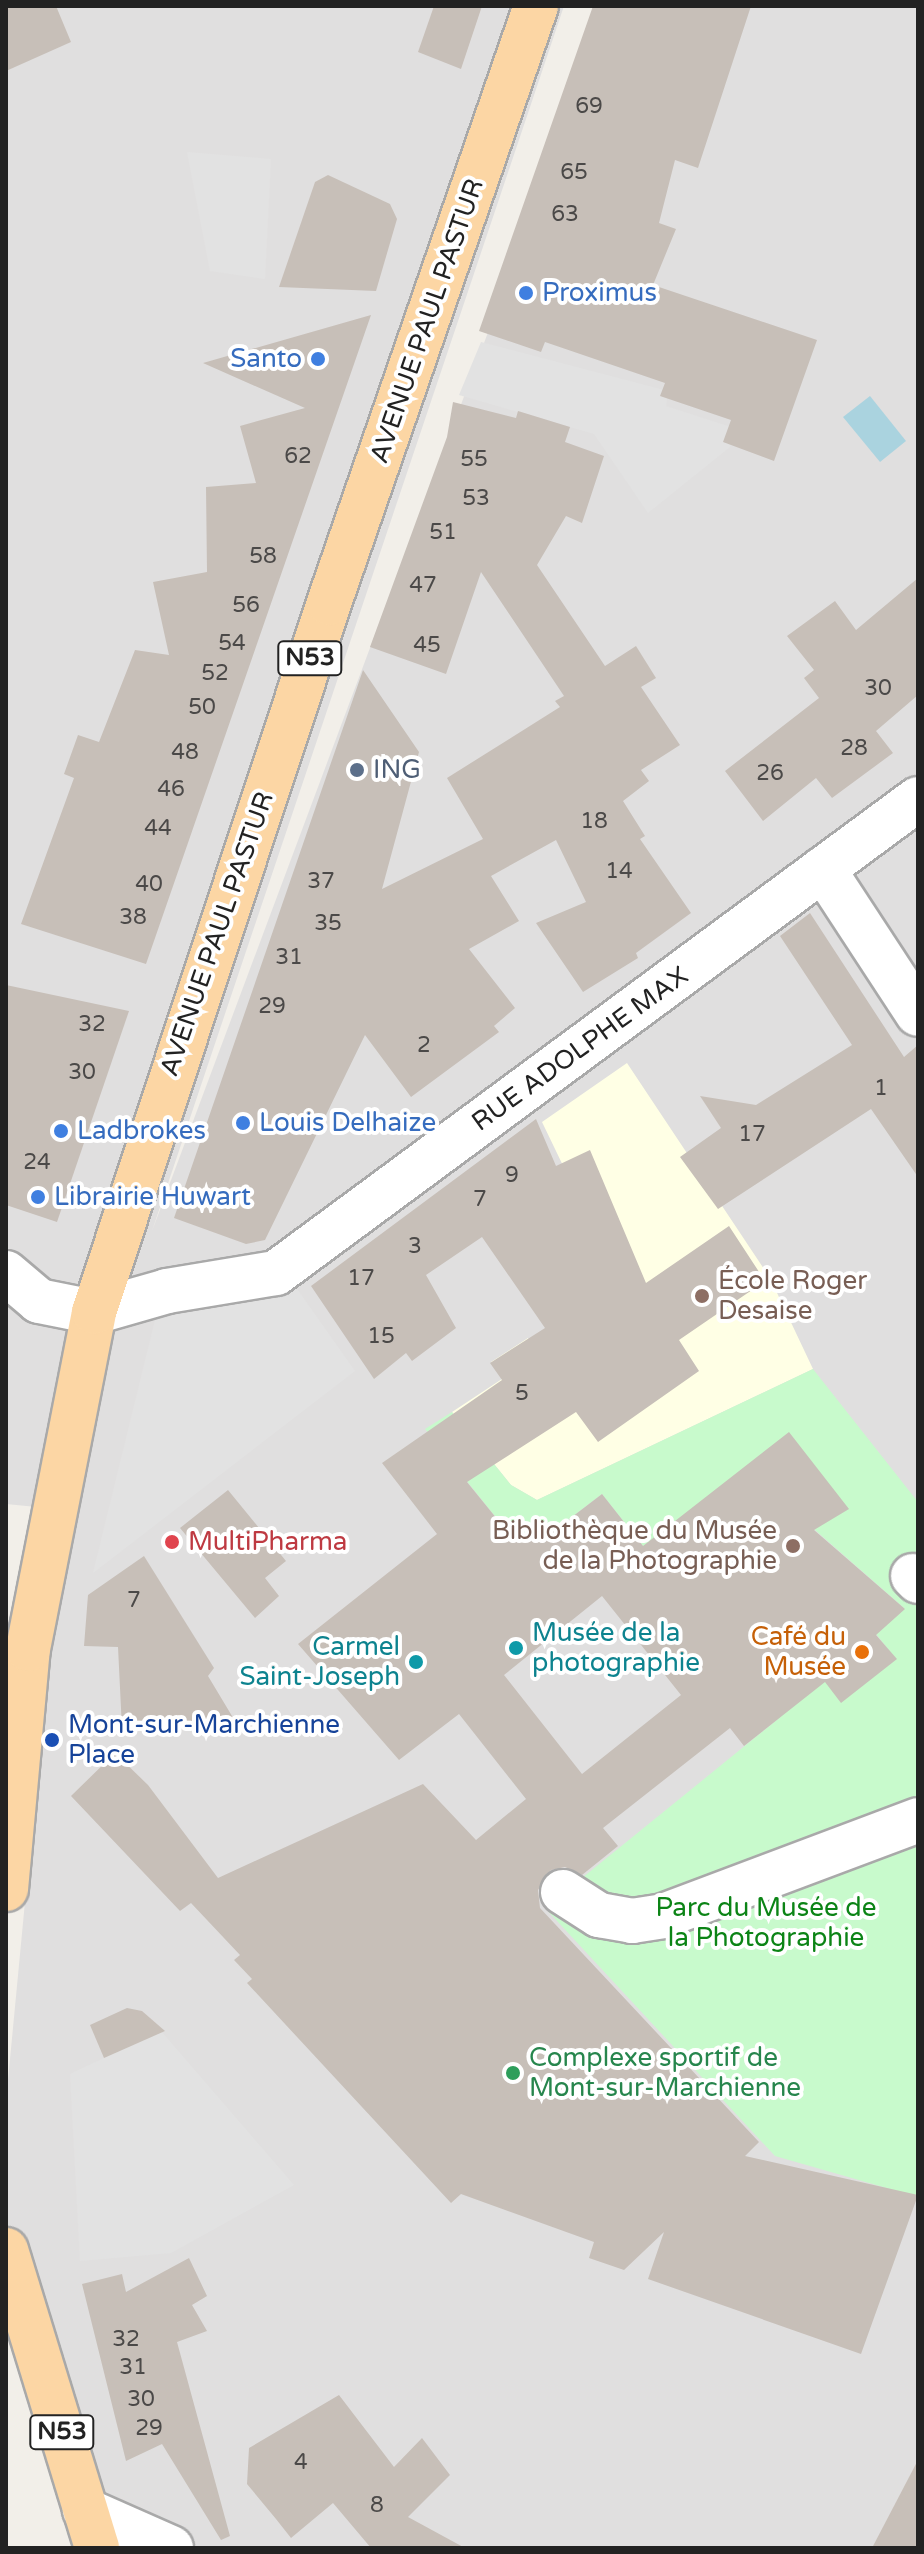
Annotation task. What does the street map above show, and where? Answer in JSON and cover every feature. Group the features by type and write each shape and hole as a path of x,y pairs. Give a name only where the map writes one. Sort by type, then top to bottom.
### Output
{"main road":[{"name":"AVENUE PAUL PASTUR","path":"6,1889 28,1649 94,1312 329,603 536,6"},
{"name":"N53","path":"6,2250 16,2323 91,2529"}],"street":[{"name":"RUE ADOLPHE MAX","path":"94,1312 167,1291 276,1273 918,799"},
{"path":"823,869 918,1014"},
{"path":"6,1273 39,1301 94,1312"},
{"path":"563,1892 599,1915 632,1921 663,1916 918,1820"},
{"path":"91,2529 171,2548"}],"shaded area":[{"path":"6,6 564,6 152,1231 610,6 918,6 918,2548 96,2548 6,2250 6,2101 64,1493 57,1509 6,1504"},
{"path":"187,152 271,159 265,279 210,271"},
{"path":"481,342 668,391 666,406 734,428 730,447 648,513 594,434 459,395"},
{"name":"École Roger Desaise","path":"627,1063 770,1278 813,1369 537,1500 511,1485 452,1412 502,1379 491,1362 528,1338 538,1353 634,1313 542,1122"},
{"path":"295,1286 355,1371 93,1573 156,1316"},
{"path":"161,2031 294,2185 171,2253 80,2261 70,2074"}],"green space":[{"name":"Parc du Musée de la Photographie","path":"813,1369 918,1502 918,2197 775,2156 545,1908 778,1719 816,1670 896,1659 876,1634 904,1608 815,1530 788,1433 725,1650 602,1494 534,1546 526,1535 506,1530 425,1429 452,1412 511,1485 537,1500"}],"water":[{"path":"870,396 906,441 880,462 843,417"}],"building":[{"path":"6,6 56,6 71,42 6,71"},
{"path":"434,6 482,6 461,69 418,52"},
{"path":"593,6 751,6 698,168 675,160 659,223 676,229 653,285 817,340 774,461 723,442 731,420 660,396 665,383 545,342 541,352 479,331"},
{"path":"328,175 390,204 397,219 376,291 279,287 315,182"},
{"path":"371,315 146,964 21,924 74,778 64,774 78,735 99,742 135,650 169,655 153,582 207,572 206,487 256,483 240,426 305,408 203,363"},
{"path":"453,402 516,418 518,411 570,427 565,442 604,456 582,523 566,516 537,565 605,666 636,646 656,678 641,687 680,745 641,770 649,781 623,801 645,836 640,839 691,913 636,953 638,958 583,992 536,923 586,902 556,840 491,876 519,921 469,949 515,1008 494,1026 499,1032 411,1097 365,1035 265,1240 246,1244 174,1218 363,670 419,752 382,889 483,839 447,778 560,707 555,701 564,696 481,572 446,674 370,647 447,437"},
{"path":"918,578 918,695 876,731 893,753 832,798 816,778 763,821 725,771 819,698 804,678 814,670 787,636 835,601 856,630"},
{"path":"810,913 904,1057 918,1045 918,1177 871,1109 718,1209 680,1157 721,1128 700,1096 756,1105 852,1045 780,936"},
{"path":"6,985 129,1011 57,1222 6,1205"},
{"path":"536,1119 556,1166 590,1150 646,1283 729,1226 765,1281 679,1340 699,1371 598,1442 576,1412 467,1482 506,1530 542,1540 602,1494 643,1546 789,1432 849,1509 814,1530 905,1609 876,1635 897,1659 841,1703 825,1682 744,1746 730,1728 603,1828 618,1846 582,1875 565,1867 551,1870 538,1890 540,1908 759,2142 745,2156 918,2195 861,2354 648,2279 664,2232 624,2270 589,2258 594,2242 461,2194 451,2203 247,1983 252,1979 234,1960 240,1955 191,1903 180,1911 71,1796 115,1753 148,1785 218,1878 423,1784 476,1840 526,1799 459,1714 399,1760 298,1644 437,1534 382,1463 502,1380 490,1363 545,1328 482,1237 426,1275 456,1328 412,1361 406,1353 374,1379 311,1286","holes":["602,1596 681,1695 582,1774 504,1675"]},
{"path":"228,1490 286,1561 265,1578 279,1596 255,1618 180,1528"},
{"path":"144,1556 214,1668 208,1676 235,1721 122,1729 118,1647 84,1646 88,1595"},
{"path":"127,2008 142,2011 165,2031 104,2058 90,2025"},
{"path":"189,2258 207,2296 192,2305 207,2331 177,2342 230,2536 221,2540 162,2444 126,2461 82,2284 122,2274 126,2292"},
{"path":"339,2395 394,2467 422,2438 450,2475 408,2517 465,2548 371,2548 333,2503 291,2538 247,2484 249,2448"},
{"path":"918,2460 918,2548 872,2548"}],"place":[{"name":"Proximus","path":"526,293"},
{"name":"Santo","path":"318,359"},
{"name":"ING","path":"357,770"},
{"name":"Louis Delhaize","path":"243,1123"},
{"name":"Ladbrokes","path":"61,1131"},
{"name":"Librairie Huwart","path":"38,1197"},
{"name":"École Roger Desaise","path":"702,1296"},
{"name":"MultiPharma","path":"172,1542"},
{"name":"Bibliothèque du Musée de la Photographie","path":"793,1546"},
{"name":"Musée de la photographie","path":"516,1648"},
{"name":"Café du Musée","path":"862,1652"},
{"name":"Carmel Saint-Joseph","path":"416,1662"},
{"name":"Mont-sur-Marchienne Place","path":"52,1740"},
{"name":"Complexe sportif de Mont-sur-Marchienne","path":"513,2073"}]}
